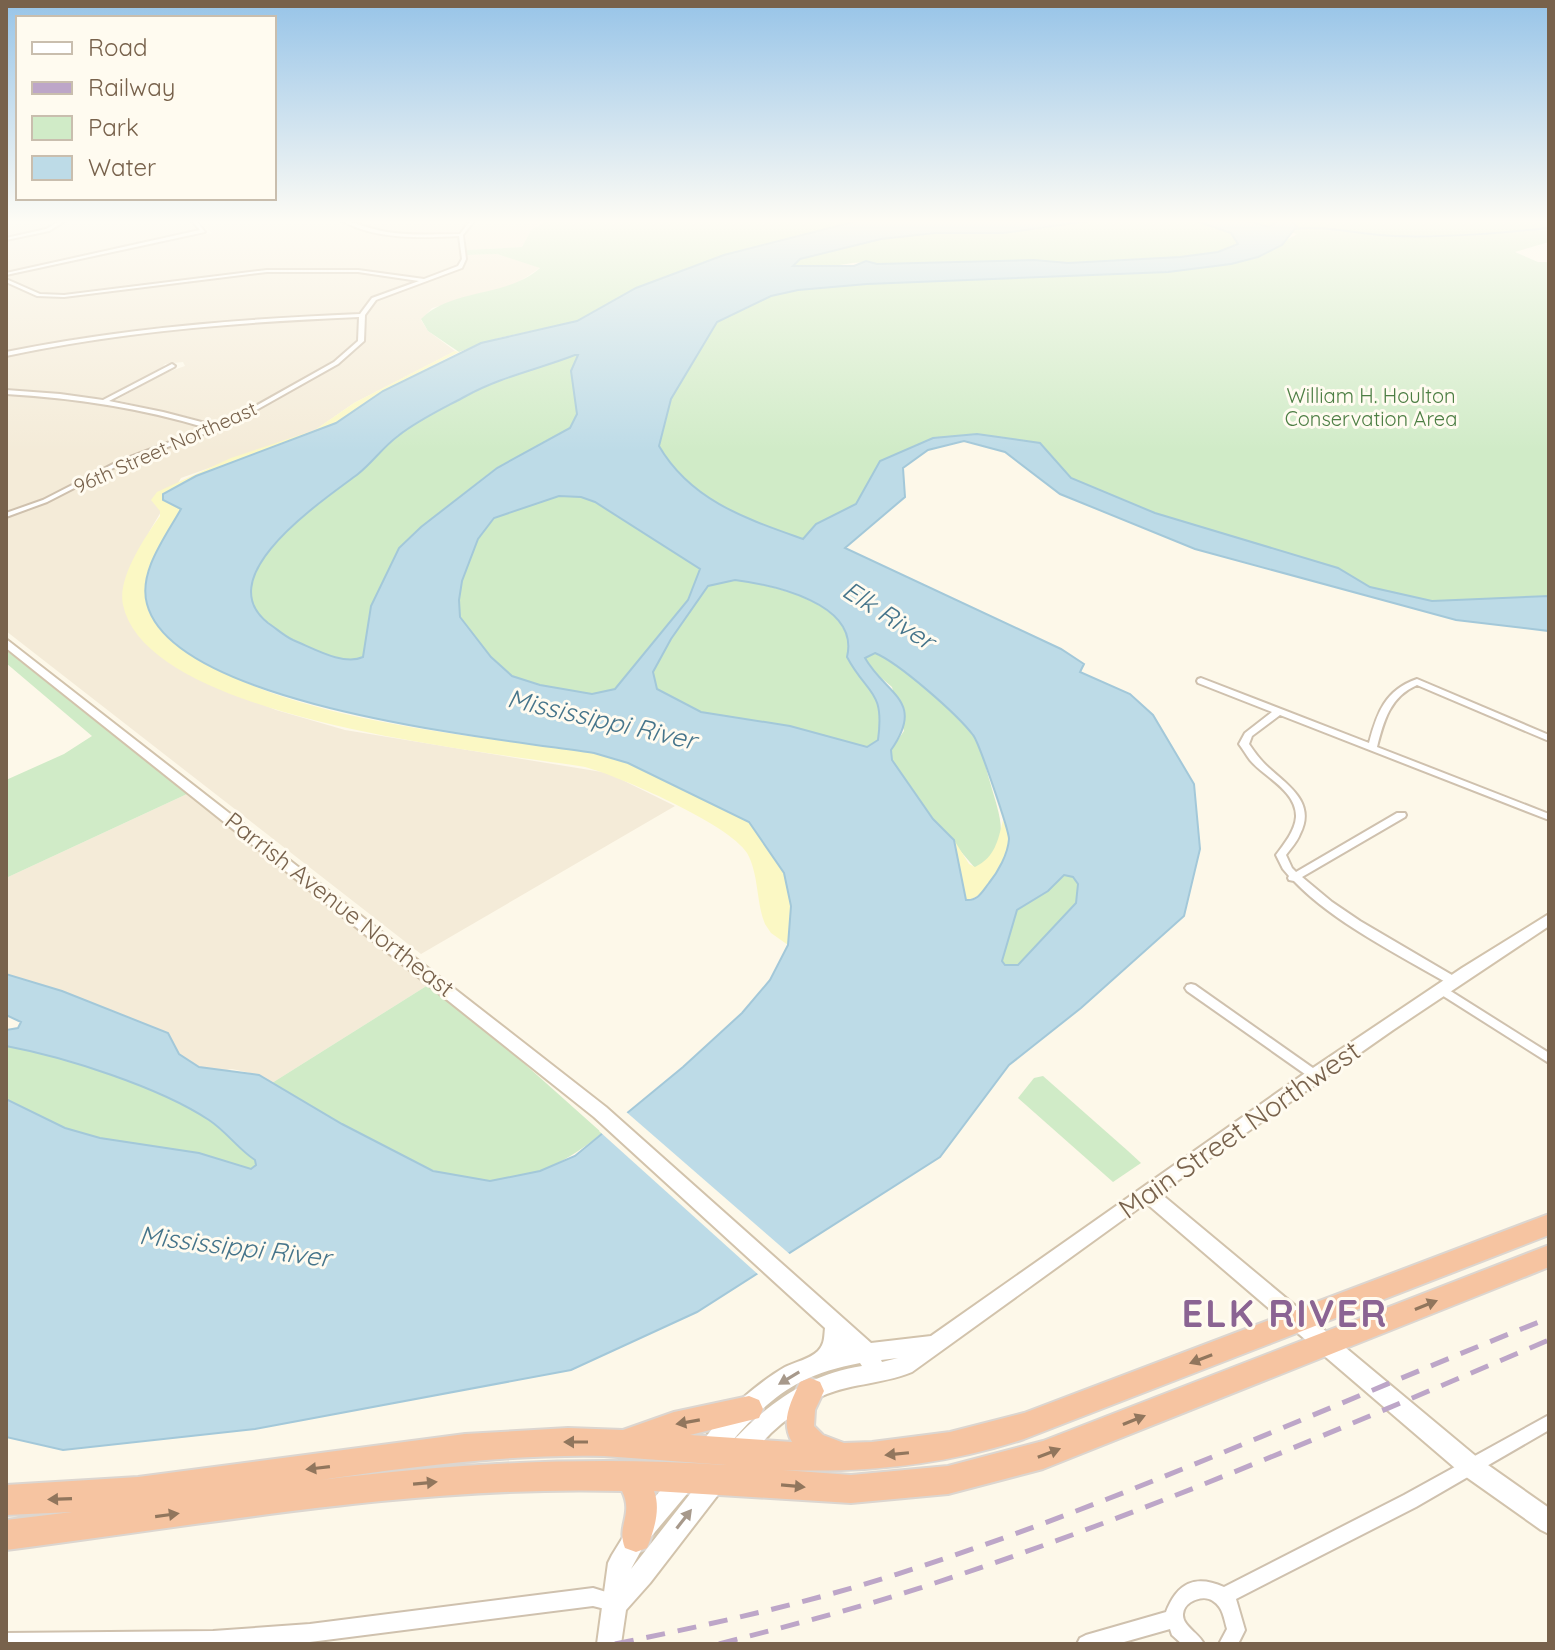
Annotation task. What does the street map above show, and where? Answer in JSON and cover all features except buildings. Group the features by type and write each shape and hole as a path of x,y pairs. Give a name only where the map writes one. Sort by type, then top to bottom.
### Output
{"highway":[{"path":"6,1500 77,1498 143,1491 486,1446 628,1442 852,1457 909,1453 1005,1433 1549,1224"},
{"path":"6,1535 411,1484 511,1477 716,1479 851,1489 907,1486 984,1473 1034,1459 1549,1256"},
{"path":"810,1391 798,1422 805,1440 852,1457"},
{"path":"628,1442 674,1425 749,1409"},
{"path":"631,1477 644,1503 636,1537"}],"main road":[{"name":"Parrish Avenue Northeast","path":"6,642 600,1112 836,1325 871,1363"},
{"name":"Main Street Northwest","path":"616,1603 642,1575 716,1479 724,1450 749,1409 794,1374 821,1364 908,1363 1447,985 1549,919"},
{"path":"1147,1193 1470,1466 1549,1522"},
{"path":"821,1364 833,1349 836,1325"},
{"name":"Main Street Northwest","path":"609,1644 616,1603 615,1581 620,1563 636,1537 685,1478 810,1391 871,1363"}],"street":[{"path":"6,354 81,338 185,324 362,315 370,302 377,298"},
{"name":"96th Street Northeast","path":"6,515 60,494 121,462 215,428 345,357 361,341 362,315"},
{"path":"105,401 172,366"},
{"path":"6,392 153,408 215,428"},
{"path":"1201,681 1549,817"},
{"path":"1372,748 1381,710 1409,685 1417,682 1548,737"},
{"path":"1279,711 1248,735 1244,744 1287,785 1295,798 1301,819 1294,839 1280,859 1293,878 1549,1059"},
{"path":"1293,878 1401,815"},
{"path":"1191,988 1316,1076"},
{"path":"1222,1597 1410,1501 1549,1422"},
{"path":"1195,1644 1181,1630 1176,1618 1176,1604 1183,1593 1195,1588 1209,1589 1222,1597 1235,1618 1232,1643"},
{"path":"6,1642 213,1640 310,1633 593,1597 616,1603"},
{"path":"1086,1644 1176,1618"}],"shaded area":[{"path":"6,298 375,298 356,315 163,326 74,338 6,353"},
{"path":"469,298 432,308 421,320 428,331 455,351 354,403 315,430 181,478 149,532 198,678 276,710 345,730 608,773 675,806 421,954 6,631 6,517 57,498 120,464 231,423 316,377 357,350 365,338 367,312 377,300"},
{"path":"359,319 360,329 357,343 352,348 313,375 219,424 116,400 165,373 185,366 183,362 165,364 158,372 106,398 6,391 6,355 93,337 193,324"},
{"path":"6,394 48,395 148,409 205,427 116,462 49,497 6,514"},
{"path":"187,794 428,985 272,1083 259,1075 232,1069 216,1072 199,1067 179,1054 168,1033 62,991 6,974 6,878"}],"green space":[{"path":"460,298 618,298 577,321 499,338 459,352 428,331 421,319"},
{"name":"William H. Houlton Conservation Area","path":"767,298 1549,298 1549,596 1432,601 1365,594 1102,504 1006,446 963,440 925,449 885,467 867,499 803,539 722,506 687,481 659,446 671,399 717,322"},
{"path":"578,355 571,371 577,414 570,428 496,468 399,548 371,606 363,657 346,659 328,655 290,638 268,623 253,604 252,584 261,562 299,520 363,469 393,440 423,419 492,384"},
{"path":"559,496 581,497 595,502 700,569 688,600 615,689 592,694 540,685 512,676 491,657 460,618 462,581 478,539 494,518"},
{"path":"735,580 771,587 810,600 827,610 840,623 847,638 847,657 877,701 878,740 866,747 701,712 657,689 653,671 708,585"},
{"path":"6,650 187,794 6,878 6,780 64,754 92,736 6,663"},
{"path":"875,653 898,667 942,703 980,746 1001,830 995,850 975,868 933,819 892,760 891,750 904,731 892,687 872,670 865,657"},
{"path":"1064,875 1073,877 1078,884 1076,903 1018,965 1005,965 1001,960 1017,910 1048,891"},
{"path":"428,985 509,1050 602,1133 564,1160 537,1172 491,1181 466,1179 438,1172 378,1146 272,1083"},
{"path":"6,1046 83,1066 165,1096 215,1125 256,1160 256,1166 251,1169 65,1128 6,1099"},
{"path":"1043,1076 1141,1163 1113,1182 1018,1098 1034,1078"}],"sand":[{"path":"455,351 459,352 383,391 336,423 170,489 170,503 181,509 159,547 175,643 224,672 295,701 379,721 594,753 628,763 749,822 784,873 791,906 788,945 771,933 765,924 754,870 747,853 719,829 672,802 585,767 402,739 326,723 254,703 192,677 146,644 123,605 122,594 128,571 160,516 160,511 151,500 157,492 231,458 315,430 354,403"},
{"path":"1003,820 1009,839 1000,866 981,893 966,900 954,840 969,864 975,867 991,853"}],"water":[{"path":"618,298 767,298 717,322 671,399 659,446 687,481 722,506 803,539 816,524 856,504 880,461 933,438 977,434 1040,443 1071,478 1155,513 1338,568 1370,587 1432,601 1549,596 1549,631 1456,620 1195,549 1060,494 1005,452 964,441 928,450 903,468 905,497 845,548 1061,649 1084,664 1080,672 1130,694 1153,715 1194,784 1200,849 1184,916 1081,1008 1009,1065 940,1157 697,1312 571,1370 255,1429 63,1450 6,1437 6,1099 65,1128 100,1138 199,1153 251,1169 256,1165 255,1160 215,1125 164,1096 83,1066 6,1046 6,1030 18,1028 21,1022 6,1015 6,974 62,991 168,1033 179,1054 199,1067 259,1075 342,1124 433,1171 490,1181 540,1171 575,1156 683,1067 742,1013 770,980 788,945 791,906 784,873 749,822 628,763 594,753 419,727 276,693 215,669 170,639 147,604 146,579 150,567 181,509 163,500 163,494 196,476 336,423 383,391 481,343 577,321","holes":["578,355 571,371 577,414 570,428 497,468 399,548 371,606 363,657 346,659 328,655 290,638 268,623 253,604 252,584 261,562 299,520 358,474 393,440 423,419 492,384","559,496 581,497 595,502 700,569 688,600 615,689 592,694 540,685 512,676 491,657 460,617 462,581 478,539 494,518","735,580 791,592 827,610 840,623 847,638 847,657 877,701 878,740 867,747 790,726 701,712 657,689 653,672 671,639 708,586","875,653 898,667 954,715 976,741 1009,839 999,868 982,893 974,899 966,900 954,840 933,819 892,760 891,750 905,720 904,709 865,658","1064,875 1073,877 1078,884 1076,903 1018,965 1005,965 1002,961 1017,910 1048,891"]}],"pier":[{"path":"624,1110 793,1257 761,1277 599,1131"}],"railway":[{"path":"615,1644 801,1602 950,1557 1123,1493 1549,1318"},
{"path":"719,1644 908,1592 1091,1528 1244,1468 1549,1340"}],"district":[{"name":"ELK RIVER","path":"1285,1313"}],"water label":[{"name":"Elk River","path":"889,615"},
{"name":"Mississippi River","path":"602,719"},
{"name":"Mississippi River","path":"235,1246"}]}
